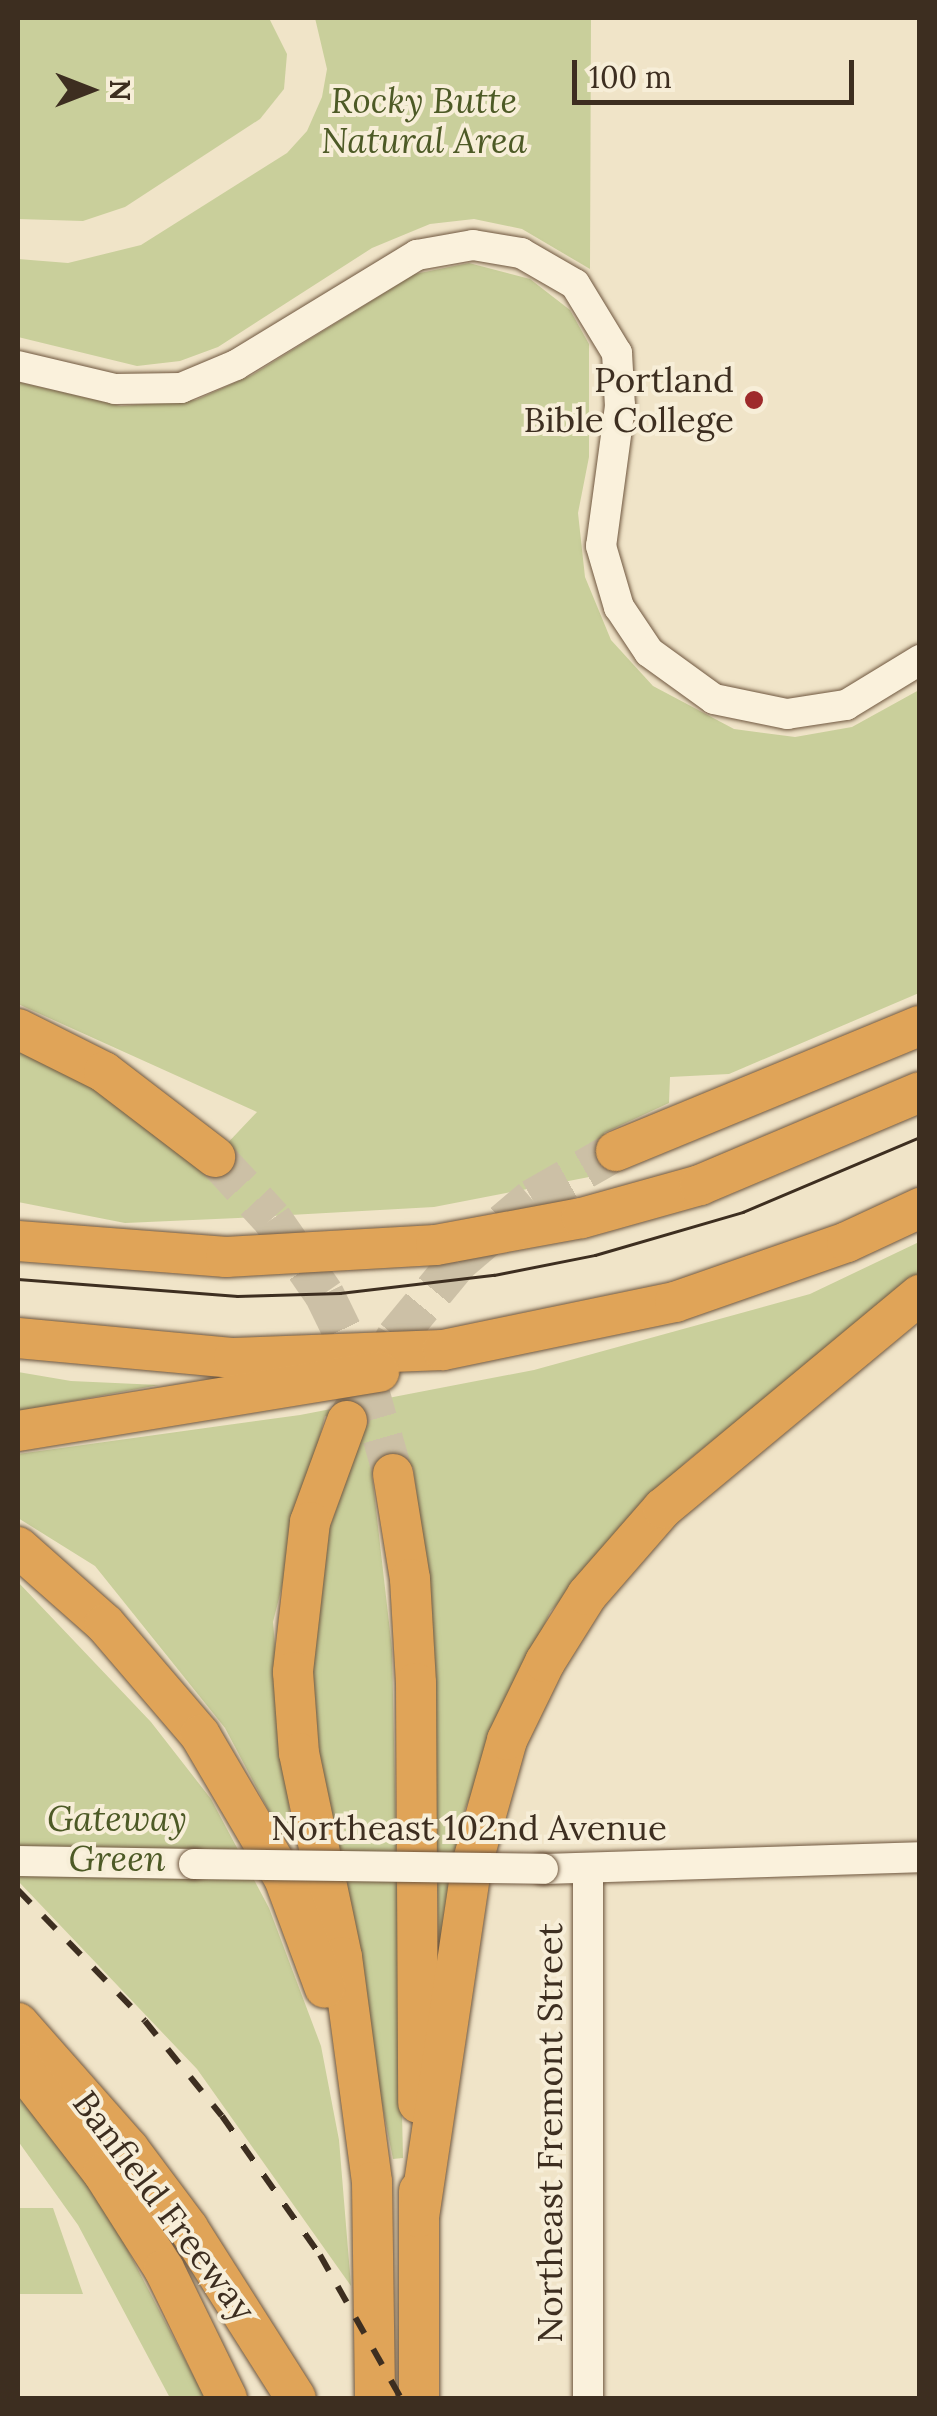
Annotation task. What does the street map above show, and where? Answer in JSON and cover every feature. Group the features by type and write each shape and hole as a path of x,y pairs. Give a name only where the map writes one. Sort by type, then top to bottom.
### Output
{"highway":[{"path":"616,1151 920,1026"},
{"path":"18,1029 104,1072 215,1157"},
{"path":"18,1241 245,1258 436,1246 582,1218 700,1185 920,1092"},
{"path":"18,1431 390,1370 443,1350 675,1302 846,1242 920,1208"},
{"path":"419,2217 472,1864 508,1740 545,1662 587,1595 662,1508 920,1295"},
{"path":"18,1338 234,1358 443,1350"},
{"path":"347,1421 310,1522 293,1672 299,1752 342,1957 364,2116 373,2199 375,2398"},
{"path":"393,1474 410,1578 416,1683 419,2398"},
{"path":"18,1548 140,1660 246,1805 306,1928 364,2116"},
{"name":"Banfield Freeway","path":"18,2024 129,2149 188,2228 296,2398"},
{"name":"Banfield Freeway","path":"18,2064 103,2173 164,2269 228,2398"}],"main road":[{"path":"18,366 115,390 181,388 236,365 417,256 473,245 521,254 574,284 616,353 620,406 602,503 601,546 619,607 650,652 714,699 787,714 846,704 920,660"},
{"name":"Northeast 102nd Avenue","path":"18,1861 543,1869 920,1857"},
{"name":"Northeast Fremont Street","path":"588,1868 588,2398"}],"green space":[{"path":"18,18 269,18 287,54 284,89 260,119 125,207 83,221 18,219"},
{"name":"Rocky Butte Natural Area","path":"315,18 591,18 590,269 522,229 474,219 430,224 372,248 218,347 180,361 137,366 18,337 18,259 68,263 141,245 287,153 307,131 322,97 327,69"},
{"path":"469,263 530,279 570,310 589,344 589,457 578,513 585,577 611,640 653,686 734,729 795,737 852,727 919,690 919,993 729,1074 670,1077 669,1103 604,1133 620,1171 434,1207 238,1218 125,1223 18,1202 18,1046 55,1055 202,1170 257,1112 18,1004 18,382 121,406 196,400 252,375 415,274"},
{"path":"919,1242 919,1277 687,1461 550,1612 465,1809 440,2006 431,1600 413,1467 372,1474 392,1649 403,2158 393,2159 329,1838 311,1674 326,1538 365,1428 325,1416 273,1622 291,1829 281,1834 225,1728 95,1566 18,1518 18,1454 300,1415 534,1370 810,1294"},
{"path":"18,1372 71,1381 159,1385 18,1411"},
{"name":"Gateway Green","path":"18,1582 151,1722 211,1799 269,1908 321,2046 339,2140 351,2286 197,2069 18,1881"},
{"path":"18,2091 109,2214 205,2398 170,2398 78,2225 18,2141"},
{"path":"18,2208 53,2208 83,2294 18,2294"}],"tunnel":[{"path":"347,1421 396,1337 458,1262 532,1199 616,1151"},
{"path":"215,1157 272,1219 324,1294 366,1380 393,1474"}],"tram line":[{"path":"18,1279 237,1296 340,1293 494,1275 595,1255 743,1212 920,1137"}],"railway":[{"path":"18,1890 145,2021 222,2116 320,2255 401,2398"}],"place":[{"name":"Portland Bible College","path":"754,400"}]}
